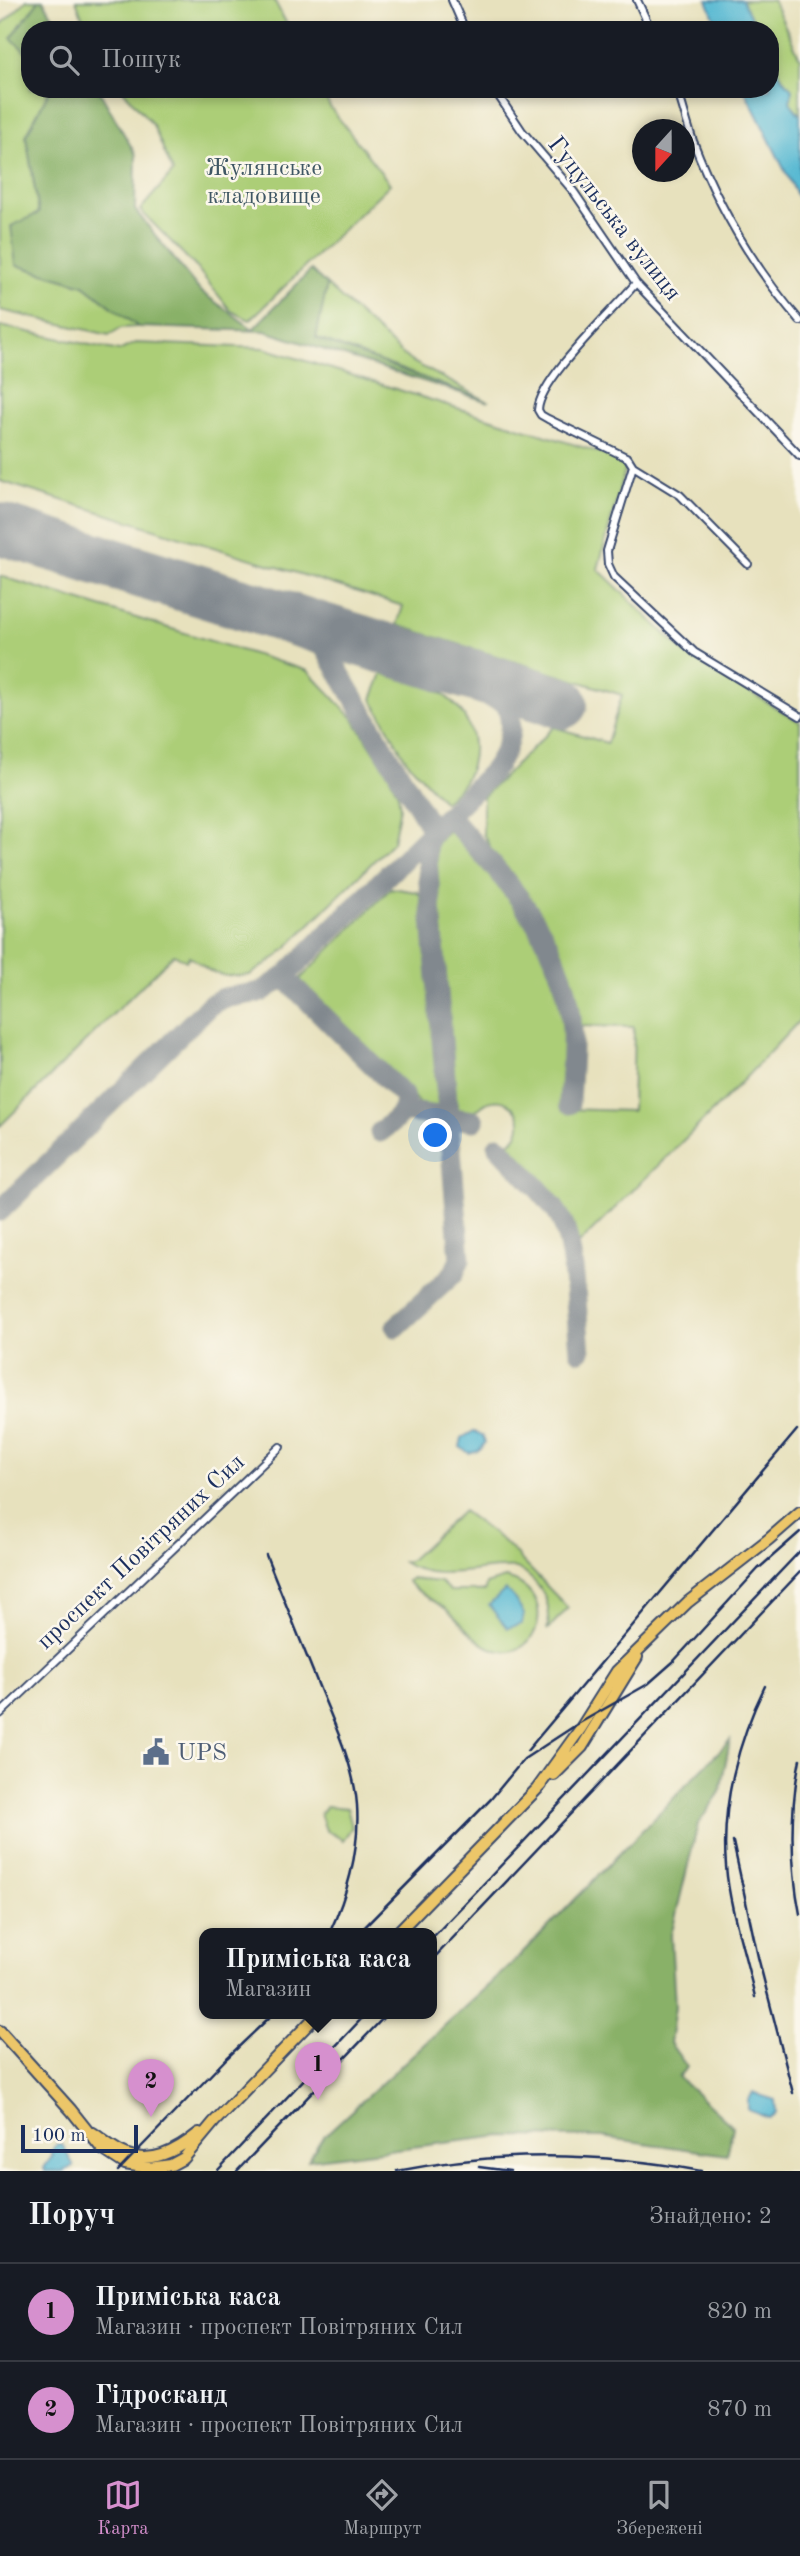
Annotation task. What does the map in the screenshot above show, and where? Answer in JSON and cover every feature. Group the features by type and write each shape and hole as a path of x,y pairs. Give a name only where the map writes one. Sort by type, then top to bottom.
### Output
{"main road":[{"path":"402,1928 537,1789 571,1760 582,1747 644,1646 688,1602 800,1512"},
{"path":"0,2031 102,2149 119,2162 149,2168 171,2165 184,2158 214,2122 313,2019"}],"street":[{"path":"452,0 462,21"},
{"path":"637,0 648,21"},
{"name":"Гуцульська вулиця","path":"500,98 522,131 574,192 636,283 800,456"},
{"path":"680,98 693,140 728,217 756,262 800,321"},
{"path":"636,283 560,367 542,393 538,410 548,419 628,458 633,466 680,495 748,564"},
{"path":"633,466 607,551 608,564 614,577 694,652 800,716"},
{"name":"проспект Повітряних Сил","path":"0,1714 279,1447"}],"green space":[{"path":"27,0 39,0 21,21 12,37 21,46 21,98 45,98 26,136 39,214 16,265 84,285 138,327 121,328 109,335 0,310 0,26"},
{"path":"39,0 43,0 56,21 24,21"},
{"path":"76,0 274,0 285,21 84,21"},
{"path":"742,0 773,0 800,58 800,116 790,102 792,89 779,71 779,21 752,21"},
{"path":"21,24 21,47 11,38"},
{"path":"45,98 103,98 136,155 135,210 200,291 253,329 311,270 327,285 316,338 489,402 265,331 138,327 84,285 16,265 11,226 39,213 26,136"},
{"name":"Жулянське кладовище","path":"130,98 326,98 390,184 250,320 231,311 196,267 140,210 173,172 153,125"},
{"path":"327,285 409,360 489,402 316,338"},
{"path":"0,326 119,351 135,343 264,348 621,459 626,465 598,569 686,654 800,722 800,1020 729,1095 573,1250 567,1221 503,1146 518,1133 520,1123 517,1111 507,1103 495,1100 472,1112 457,1110 435,845 449,830 492,876 527,924 541,949 560,1006 564,1047 561,1109 632,1111 634,1027 578,1026 571,986 550,932 531,902 498,862 483,834 483,797 554,727 607,743 622,695 397,625 403,606 0,481"},
{"path":"0,576 308,671 352,717 388,772 398,794 400,807 393,842 278,956 250,975 226,976 210,971 189,956 186,961 174,954 0,1126"},
{"path":"382,674 435,690 447,697 464,716 472,739 471,765 462,785 444,802 406,760 372,699"},
{"path":"391,888 417,892 422,898 439,1108 422,1106 298,981"},
{"path":"463,1511 503,1541 568,1608 547,1630 549,1611 544,1594 533,1580 517,1568 443,1573 429,1572 403,1562 409,1561"},
{"path":"505,1578 522,1585 533,1596 538,1609 538,1623 533,1636 524,1646 511,1651 496,1650 482,1643 446,1609 407,1581 411,1579 440,1582 450,1591 485,1591 486,1584"},
{"path":"730,1740 720,1792 698,1824 671,1935 675,2006 670,2043 687,2067 678,2077 733,2127 727,2155 602,2137 501,2136 308,2160 323,2137 518,1958"},
{"path":"326,1806 347,1808 352,1827 343,1840 326,1830 320,1814"}],"water":[{"path":"707,0 742,0 752,21 715,21"},
{"path":"779,72 792,89 790,102 800,116 800,201 748,98 779,98"},
{"path":"474,1431 483,1436 485,1442 479,1450 469,1453 460,1447 462,1438"},
{"path":"505,1590 511,1594 524,1614 522,1624 507,1628 489,1605"},
{"path":"753,2093 775,2100 776,2113 769,2118 748,2110 748,2100"},
{"path":"57,2144 62,2144 74,2166 63,2171 45,2171 44,2168 53,2155 51,2152"}],"taxiway":[{"path":"311,625 433,831"},
{"path":"0,1211 210,1005 223,998 261,992 284,977 492,772 507,745 510,718 500,694 474,676"},
{"path":"448,815 490,862 529,912 559,967 568,997 572,1029 569,1104"},
{"path":"396,1327 454,1273 460,1259 426,846 430,833"},
{"path":"284,977 403,1095 405,1101 402,1112 380,1132"},
{"path":"403,1111 474,1121"},
{"path":"498,1146 545,1196 564,1226 573,1270 580,1351"}],"runway":[{"path":"0,529 562,703"}],"railway":[{"path":"527,1751 797,1430"},
{"path":"364,1928 491,1799 524,1759 576,1725 648,1684 673,1662 758,1569 800,1532"},
{"path":"437,1933 800,1551"},
{"path":"266,1555 343,1746 355,1790 357,1838 347,1887 332,1928"},
{"path":"437,1955 800,1572"},
{"path":"755,1997 731,1898 725,1843 729,1797 739,1751 765,1686"},
{"path":"800,1759 792,1837 800,1914"},
{"path":"733,1842 758,1957 793,2093"},
{"path":"118,2171 268,2019"},
{"path":"217,2171 361,2019"},
{"path":"237,2171 382,2019"},
{"path":"397,2171 473,2160 549,2156 625,2160 701,2171"},
{"path":"479,2167 510,2171"}],"place":[{"name":"UPS","path":"156,1752"},
{"name":"Приміська каса","path":"318,2100"},
{"name":"Гідросканд","path":"151,2117"}]}
